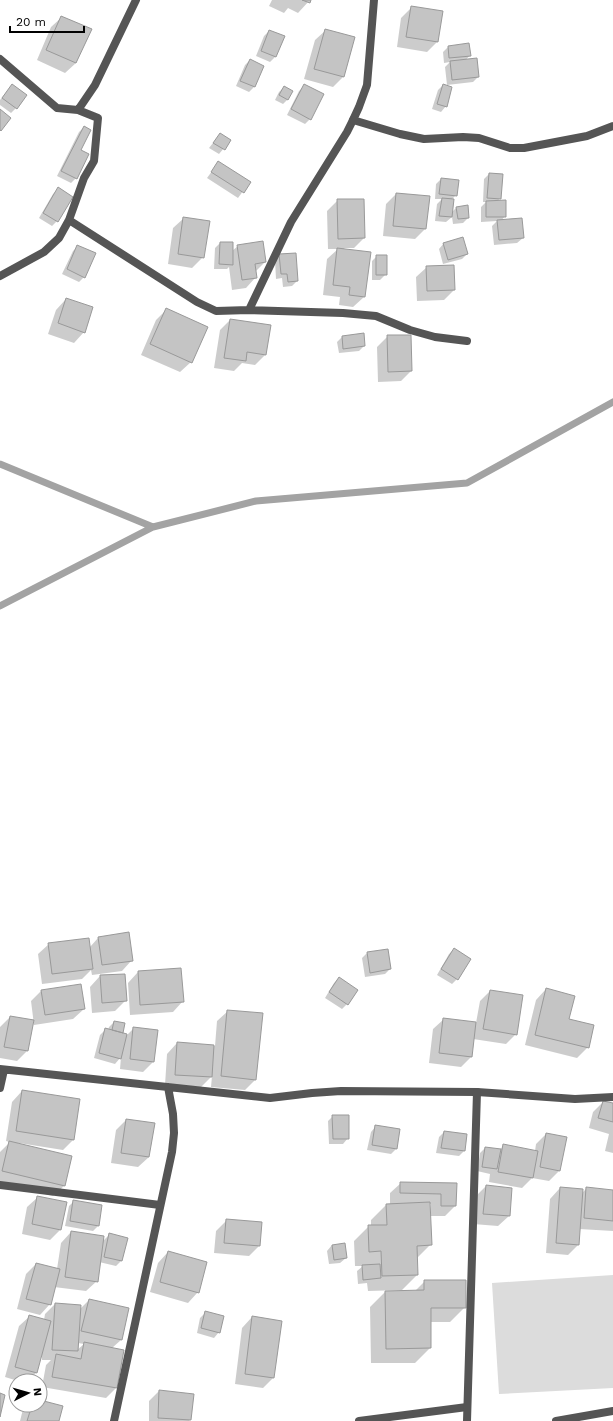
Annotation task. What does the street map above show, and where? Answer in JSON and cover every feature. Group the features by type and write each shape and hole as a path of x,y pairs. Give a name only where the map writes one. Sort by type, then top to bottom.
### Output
{"street":[{"path":"78,110 95,85 136,0"},
{"path":"249,310 291,222 347,132 360,107 367,85 374,0"},
{"path":"0,58 57,108 78,110 98,118 94,161 84,178 69,220 59,238 44,252 0,276"},
{"path":"353,120 400,134 424,139 463,137 479,138 510,148 524,148 587,136 613,126"},
{"path":"69,220 197,302 216,311 249,310 343,313 376,316 410,330 435,337 467,341"},
{"path":"0,1088 2,1070 270,1098 312,1093 341,1092 477,1092 575,1099 613,1097"},
{"path":"114,1421 172,1152 174,1133 173,1114 168,1087"},
{"path":"467,1421 477,1092"},
{"path":"0,1184 160,1205"},
{"path":"359,1421 467,1407"},
{"path":"556,1421 613,1411"}],"shaded area":[{"path":"613,1275 613,1388 499,1394 492,1283"}],"building":[{"path":"302,0 311,0 310,3"},
{"path":"411,6 443,11 438,42 406,37"},
{"path":"61,16 92,29 76,63 46,50"},
{"path":"325,29 355,37 344,77 314,69"},
{"path":"269,30 285,36 276,57 261,51"},
{"path":"469,43 471,56 449,58 448,46"},
{"path":"477,58 479,77 452,80 450,61"},
{"path":"250,59 264,66 255,87 240,81"},
{"path":"12,84 27,95 17,109 2,98"},
{"path":"304,84 324,94 311,120 291,109"},
{"path":"443,84 452,87 447,107 437,104"},
{"path":"284,86 293,91 288,100 279,95"},
{"path":"0,109 11,118 1,131 0,130"},
{"path":"84,126 91,130 81,150 89,154 77,179 61,171"},
{"path":"220,133 231,140 225,150 213,143"},
{"path":"218,161 251,182 244,193 211,172"},
{"path":"489,173 503,174 501,199 487,198"},
{"path":"441,178 459,180 457,196 439,194"},
{"path":"58,187 73,197 58,222 43,213"},
{"path":"396,193 430,196 426,229 393,226"},
{"path":"442,198 454,199 452,217 439,216"},
{"path":"337,199 364,199 365,238 338,239"},
{"path":"506,200 506,217 486,217 486,201"},
{"path":"468,205 469,218 458,219 456,207"},
{"path":"183,217 210,221 204,258 178,254"},
{"path":"522,218 524,238 499,240 497,220"},
{"path":"463,237 468,254 448,260 443,243"},
{"path":"263,241 266,262 255,264 257,278 242,280 237,245"},
{"path":"220,242 233,242 233,265 219,264"},
{"path":"77,245 96,253 85,278 67,269"},
{"path":"337,248 371,252 365,297 349,295 350,287 333,285"},
{"path":"296,253 298,281 288,282 287,274 281,274 279,254"},
{"path":"376,255 387,255 387,275 376,275"},
{"path":"454,265 455,290 427,291 426,266"},
{"path":"66,298 93,307 85,333 58,323"},
{"path":"166,308 208,327 192,363 150,344"},
{"path":"230,319 271,325 266,355 247,352 246,361 224,358"},
{"path":"364,333 365,346 343,349 342,336"},
{"path":"387,335 411,335 412,371 388,372"},
{"path":"129,932 133,961 102,965 98,937"},
{"path":"89,938 93,969 52,974 48,943"},
{"path":"454,948 471,959 458,980 441,969"},
{"path":"388,949 391,969 370,973 367,952"},
{"path":"181,968 184,1002 140,1005 138,971"},
{"path":"125,974 127,1001 102,1003 100,975"},
{"path":"339,977 358,990 348,1005 329,992"},
{"path":"81,984 85,1009 45,1015 41,990"},
{"path":"546,988 575,996 569,1019 594,1025 589,1048 535,1035"},
{"path":"490,990 523,995 517,1035 483,1029"},
{"path":"227,1010 263,1013 256,1080 221,1076"},
{"path":"10,1016 34,1020 28,1051 4,1047"},
{"path":"443,1018 476,1022 472,1057 439,1053"},
{"path":"114,1021 125,1023 123,1033 112,1030"},
{"path":"133,1027 158,1030 154,1062 130,1059"},
{"path":"105,1028 127,1034 121,1059 99,1053"},
{"path":"177,1042 214,1045 212,1077 175,1075"},
{"path":"22,1090 80,1099 74,1140 16,1131"},
{"path":"603,1101 613,1103 613,1122 598,1118"},
{"path":"332,1115 349,1115 349,1139 333,1139"},
{"path":"126,1119 155,1123 149,1157 121,1153"},
{"path":"375,1125 400,1129 397,1149 372,1145"},
{"path":"444,1131 467,1134 465,1151 441,1148"},
{"path":"546,1133 567,1137 560,1171 540,1167"},
{"path":"9,1141 72,1156 65,1186 2,1171"},
{"path":"503,1144 538,1151 533,1178 498,1172"},
{"path":"485,1147 501,1149 497,1169 482,1167"},
{"path":"400,1182 457,1183 456,1206 441,1206 441,1194 400,1193"},
{"path":"486,1185 512,1188 510,1216 483,1214"},
{"path":"560,1187 583,1189 579,1245 556,1243"},
{"path":"586,1187 613,1190 613,1221 584,1218"},
{"path":"37,1196 67,1202 61,1230 32,1224"},
{"path":"73,1200 102,1205 99,1226 70,1221"},
{"path":"430,1202 432,1245 417,1246 418,1275 382,1276 381,1251 369,1252 368,1225 387,1225 386,1204"},
{"path":"226,1219 262,1222 260,1246 224,1243"},
{"path":"71,1231 104,1236 98,1282 65,1277"},
{"path":"109,1233 128,1238 122,1261 104,1257"},
{"path":"345,1243 347,1258 334,1260 332,1245"},
{"path":"168,1251 207,1262 199,1293 160,1282"},
{"path":"36,1263 60,1269 51,1305 26,1299"},
{"path":"380,1264 381,1278 363,1280 362,1265"},
{"path":"424,1280 466,1280 466,1308 431,1308 431,1348 386,1349 385,1291 424,1290"},
{"path":"89,1299 129,1308 122,1340 81,1331"},
{"path":"55,1303 81,1305 78,1351 52,1350"},
{"path":"205,1311 224,1316 220,1333 201,1328"},
{"path":"29,1315 51,1321 37,1373 15,1367"},
{"path":"252,1316 282,1321 274,1378 245,1374"},
{"path":"84,1342 124,1350 117,1388 52,1377 56,1354 81,1359"},
{"path":"159,1390 194,1394 191,1420 158,1418"},
{"path":"0,1393 5,1395 0,1417"},
{"path":"48,1402 63,1406 59,1421 27,1421 30,1413 48,1413"}],"waterway":[{"path":"0,464 153,527 256,501 467,483 613,402"},
{"path":"0,606 153,527"}]}
